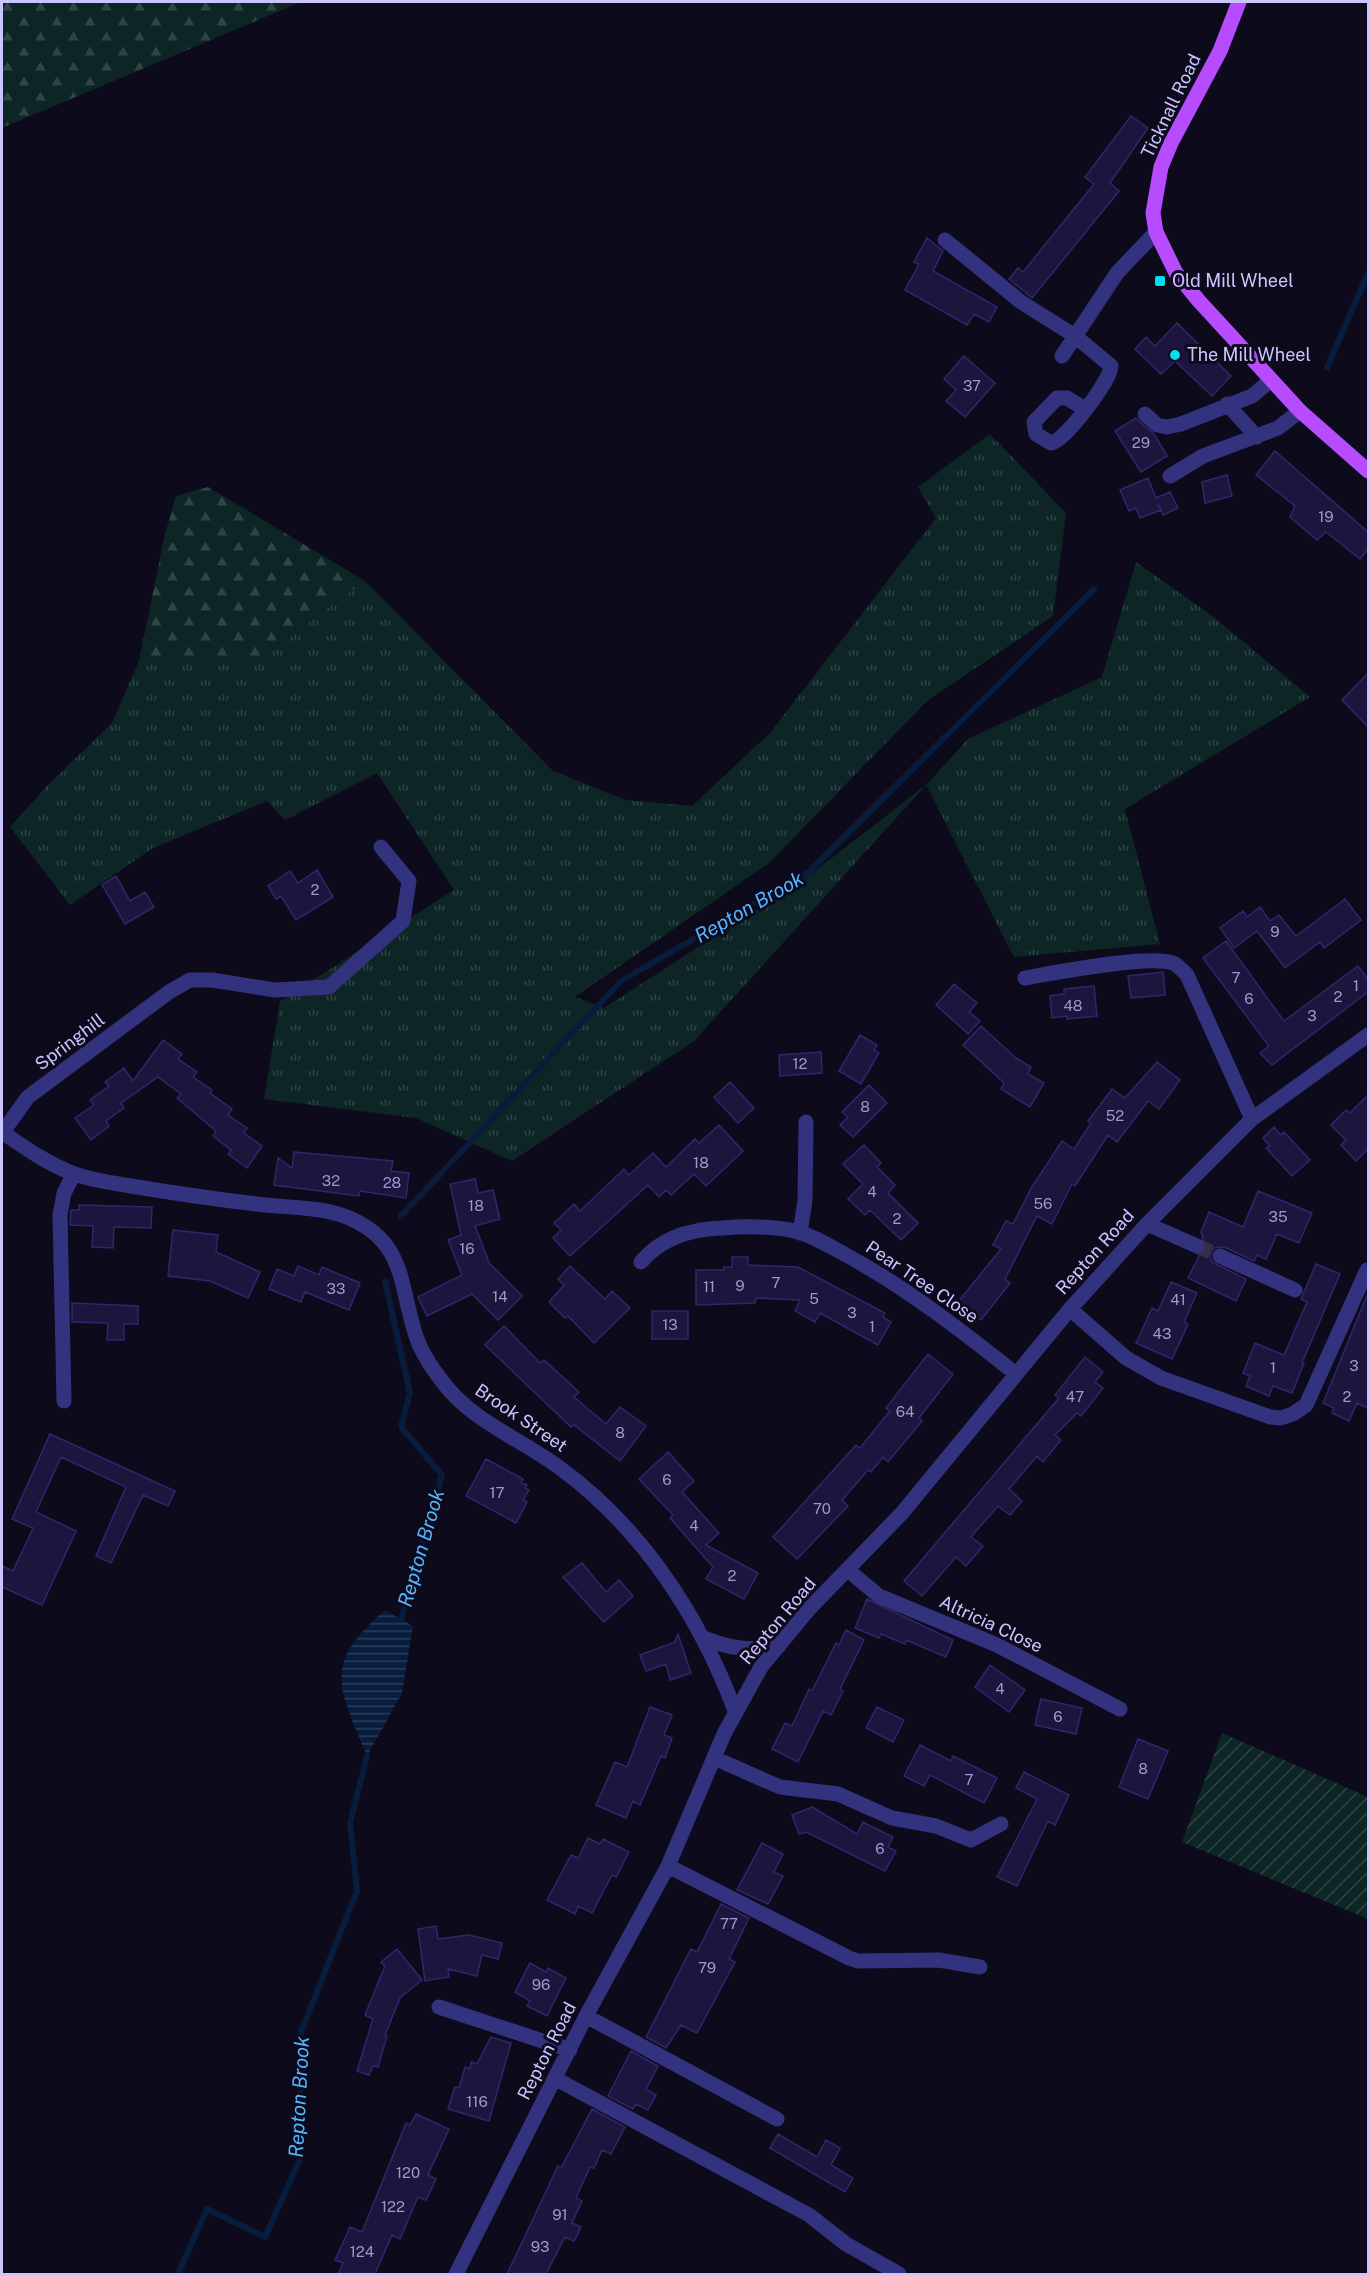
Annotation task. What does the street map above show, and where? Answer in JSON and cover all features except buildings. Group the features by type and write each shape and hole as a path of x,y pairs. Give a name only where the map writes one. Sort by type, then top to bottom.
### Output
{"main road":[{"name":"Ticknall Road","path":"1239,2 1220,51 1171,143 1161,167 1154,202 1156,232 1176,273 1300,411 1368,471"}],"street":[{"path":"1062,356 1117,273 1156,232"},
{"path":"945,240 1021,302 1075,336 1111,366 1109,378 1085,409"},
{"path":"1145,414 1157,425 1167,427 1252,396 1271,380"},
{"path":"1227,404 1257,436"},
{"path":"1170,476 1203,456 1278,428 1300,411"},
{"name":"Springhill","path":"2,1132 28,1097 169,992 190,980 213,980 275,990 328,987 403,921 409,882 381,848"},
{"path":"1025,978 1120,964 1162,961 1175,964 1187,975 1252,1119"},
{"name":"Repton Road","path":"456,2274 586,2016 668,1866 735,1711 761,1667 809,1609 849,1571 902,1513 1070,1309 1147,1224 1252,1119 1368,1035"},
{"path":"801,1233 805,1201 806,1122"},
{"name":"Brook Street","path":"2,1132 51,1164 74,1174 189,1196 319,1210 346,1217 371,1230 398,1263 415,1334 442,1383 482,1419 560,1468 624,1522 645,1548 704,1638 735,1711"},
{"path":"64,1401 60,1215 64,1192 74,1174"},
{"path":"1147,1224 1197,1246"},
{"name":"Pear Tree Close","path":"641,1262 653,1247 707,1228 770,1228 801,1233 874,1270 909,1292 948,1319 1016,1374"},
{"path":"1220,1256 1295,1290"},
{"path":"1070,1309 1142,1369 1255,1413 1281,1418 1293,1414 1306,1405 1367,1270"},
{"name":"Altricia Close","path":"849,1571 879,1596 997,1645 1120,1709"},
{"path":"704,1638 728,1648 759,1649 779,1646"},
{"path":"714,1758 780,1787 838,1794 892,1818 936,1826 971,1840 1001,1824"},
{"path":"668,1866 858,1961 939,1960 980,1967"},
{"path":"439,2007 570,2050"},
{"path":"586,2016 777,2119"},
{"path":"556,2079 809,2215 846,2244 900,2274"}],"green space":[{"path":"2,2 301,2 2,128"},
{"path":"990,434 1066,513 1053,616 927,701 769,863 575,997 604,1008 811,874 926,785 694,1041 512,1161 416,1118 264,1099 280,1001 454,890 377,773 285,820 267,801 153,848 70,905 10,827 47,786 112,723 139,661 255,661 365,581 553,771 626,800 692,806 770,733 936,518 918,487"},
{"path":"208,487 365,581 255,661 139,661 164,538 176,496"},
{"path":"1136,562 1215,618 1310,697 1125,809 1160,944 1014,957 926,785 968,739 1102,677"},
{"path":"1222,1733 1368,1797 1368,1919 1182,1842"}],"water":[{"path":"385,1610 413,1626 402,1693 367,1756 349,1712 342,1678 344,1662 351,1646"}],"waterway":[{"name":"Repton Brook","path":"1327,368 1368,273"},
{"name":"Repton Brook","path":"400,1217 621,981 809,872 1094,589"},
{"name":"Repton Brook","path":"385,1281 410,1393 401,1427 442,1475 401,1619"},
{"name":"Repton Brook","path":"178,2274 207,2209 265,2237 300,2159 301,2032 357,1891 350,1823 367,1756"}],"tunnel":[{"path":"1197,1246 1220,1256"}],"place":[{"name":"Old Mill Wheel","path":"1160,281"},
{"name":"The Mill Wheel","path":"1175,355"}]}
